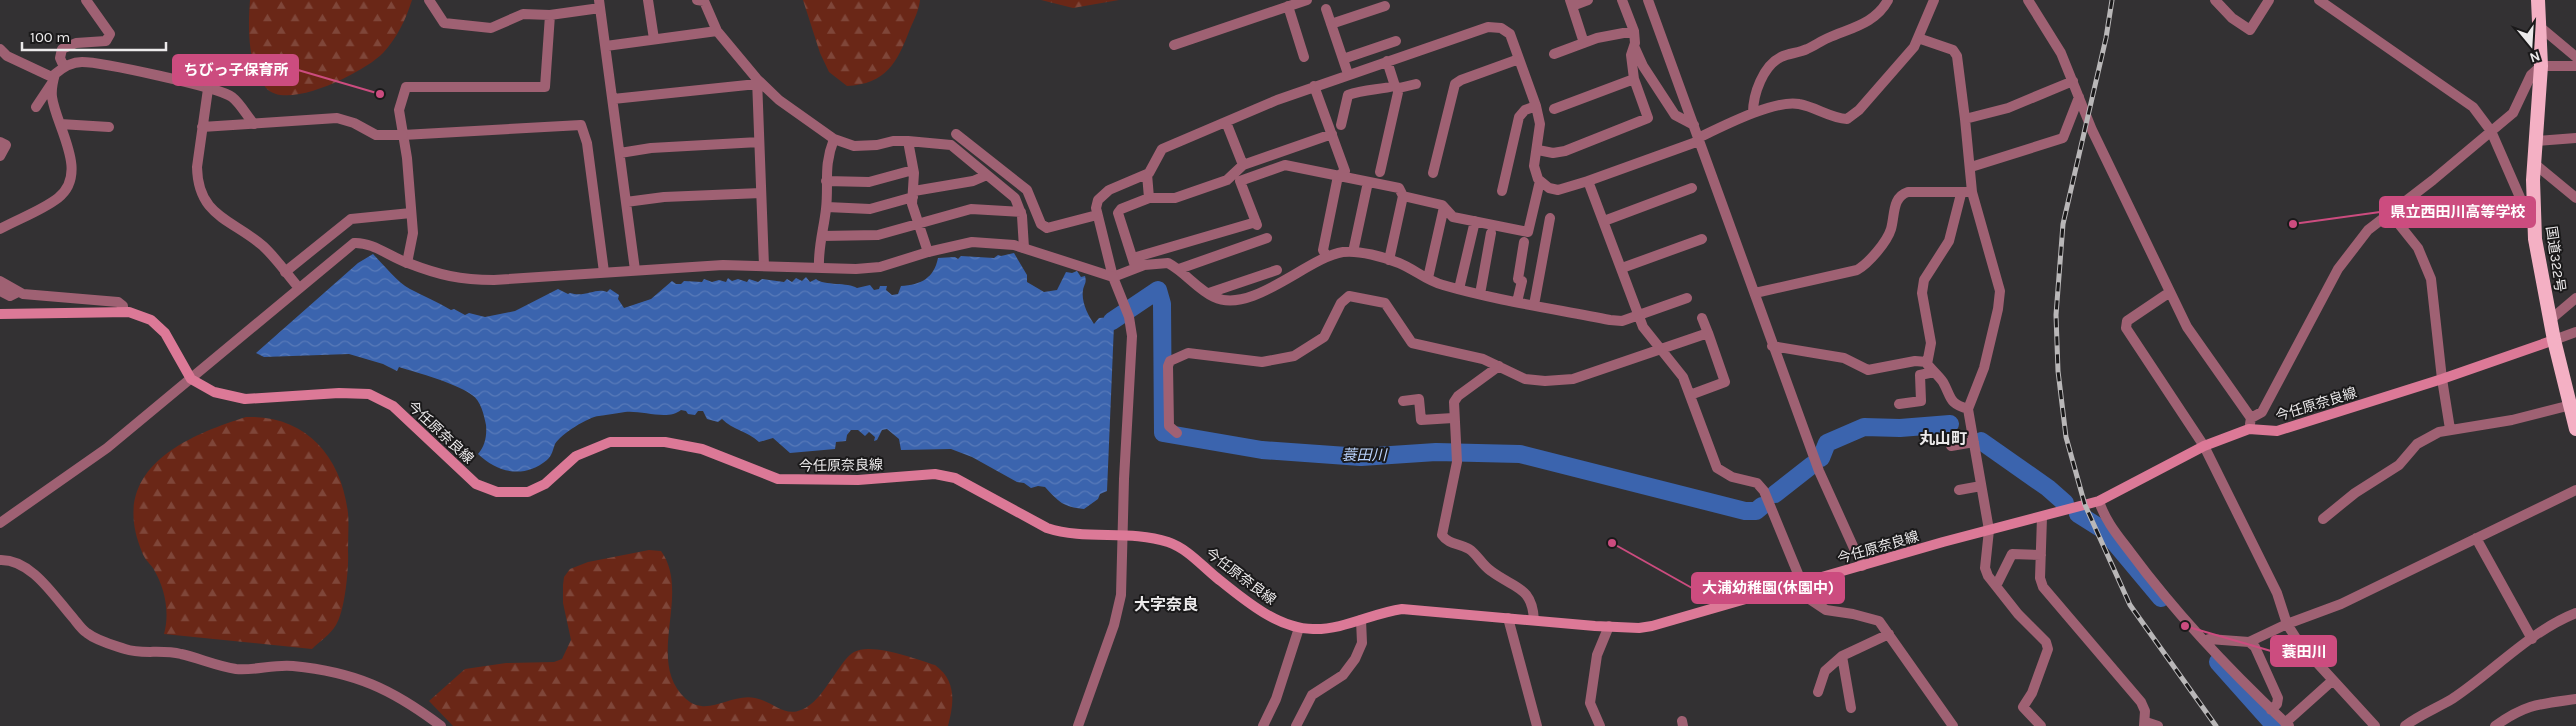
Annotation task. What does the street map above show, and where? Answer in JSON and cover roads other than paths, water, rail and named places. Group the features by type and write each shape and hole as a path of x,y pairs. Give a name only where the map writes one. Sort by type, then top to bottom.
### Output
{"highway":[{"name":"国道322号","path":"2538,0 2541,66 2535,164 2535,239 2554,340 2576,429"}],"main road":[{"path":"0,314 123,312 151,320 165,333 191,379"},
{"name":"今任原奈良線","path":"191,379 214,392 245,399 339,393 369,394 393,406 476,484 496,492 528,492 546,484 576,456 610,442 666,442 702,449 778,479 858,480 935,474 955,478 1047,528 1063,534 1123,535 1168,542 1188,552 1218,578 1265,613 1299,628 1345,625 1402,609 1609,626 1652,626 1989,530 2100,501 2204,446 2249,429 2278,431 2442,379 2554,340"}],"street":[{"path":"64,67 60,58 62,49 76,43 106,41 110,34 86,0"},
{"path":"429,0 444,23 490,28 523,14 550,15 600,4 635,270"},
{"path":"648,0 654,39"},
{"path":"1174,45 1307,0"},
{"path":"1584,43 1571,3 1588,0"},
{"path":"1538,150 1553,153 1565,151 1648,118 1634,80 1631,55 1634,46 1634,31 1622,0"},
{"path":"1648,0 1818,471 1862,566"},
{"path":"1753,113 1753,102 1762,78 1772,63 1782,57 1807,49 1828,38 1860,26 1878,12 1888,0"},
{"path":"1078,726 1114,625 1121,594 1132,336 1129,317 1113,277 1097,215 1096,208 1102,195 1109,190 1147,174 1154,168 1158,153 1162,150 1226,122 1314,86 1488,27 1501,28 1510,34 1536,106 1540,124 1538,150 1534,166 1540,181 1549,188 1558,190 1588,181 1698,140 1753,113 1798,103 1839,119 1847,119 1859,110 1899,67 1918,38 1934,0"},
{"path":"2028,0 2061,53 2092,130 2187,327 2251,418 2249,429"},
{"path":"2215,0 2232,18 2250,30 2269,0"},
{"path":"2319,0 2472,107 2492,131 2522,202 2534,213"},
{"path":"703,2 717,30 757,82 834,140 854,146 877,146 893,141 908,140 951,145 1015,198 1021,212 1024,248"},
{"path":"1288,6 1304,57"},
{"path":"1331,24 1384,6"},
{"path":"1326,9 1348,74"},
{"path":"407,263 412,248 412,213 399,110 406,87 545,87 550,15"},
{"path":"2539,26 2576,57"},
{"path":"606,46 717,30"},
{"path":"1554,54 1584,43 1634,31"},
{"path":"1918,38 1953,50 1957,56 1971,167 1972,192 2000,291 1998,309 1984,368 1968,409 1989,530 1985,568 1996,586 2018,614 2046,642 2048,649 2032,693 2023,707 2041,726"},
{"path":"1343,59 1396,41"},
{"path":"1634,46 1642,66 1675,115 1694,125"},
{"path":"0,50 53,81"},
{"path":"1433,173 1455,84 1461,80 1519,59"},
{"path":"1380,172 1397,87 1387,61"},
{"path":"0,229 57,199 66,190 72,176 71,158 52,97 55,74 64,67 83,62 160,76 232,96 254,124"},
{"path":"2251,418 2262,412 2338,269 2368,230 2513,114 2531,75 2541,66 2569,64 2576,66"},
{"path":"1554,109 1634,80"},
{"path":"36,107 53,81"},
{"path":"1965,119 2008,108 2073,81"},
{"path":"613,99 757,82"},
{"path":"757,82 764,266"},
{"path":"1341,125 1348,95 1364,89 1380,90 1416,84"},
{"path":"1314,86 1345,171 1338,176 1324,250 1327,257"},
{"path":"208,89 197,167 197,179 204,199 219,216 263,246 299,288"},
{"path":"1971,167 2063,138 2081,100"},
{"path":"1502,191 1519,116 1525,110 1536,106"},
{"path":"202,127 338,118 354,123 376,135 403,135 581,125 587,143 604,272"},
{"path":"1226,122 1243,166"},
{"path":"60,124 109,127"},
{"path":"956,134 1027,190 1041,224 1047,228 1097,215"},
{"path":"1134,263 1118,213 1121,208 1149,198 1175,198 1227,180 1243,166 1332,134"},
{"path":"2537,141 2576,138"},
{"path":"819,267 827,207 827,157 834,140"},
{"path":"908,140 913,170 914,194 912,204 928,252"},
{"path":"0,142 6,145 0,156"},
{"path":"620,153 652,148 760,142"},
{"path":"2535,164 2576,198"},
{"path":"1113,277 1134,263 1257,224 1240,181 1285,165 1399,188 1402,196 1389,260"},
{"path":"826,181 869,182 913,170"},
{"path":"1147,174 1149,198"},
{"path":"827,207 870,209 914,194 973,182 986,175"},
{"path":"1402,196 1444,207 1453,217 1528,232 1540,181"},
{"path":"1588,181 1645,331 1683,377 1717,468 1724,474 1757,483 1764,491 1800,583 1814,604 1826,610 1853,614 1879,621 1953,726"},
{"path":"1353,252 1368,182"},
{"path":"1604,221 1692,188"},
{"path":"1755,293 1857,270 1868,264 1891,230 1895,205 1902,194 1908,192 1961,194 1972,192"},
{"path":"626,202 664,197 761,193"},
{"path":"1961,194 1950,241 1924,280 1922,293 1931,343 1927,362 1943,382 1946,394 1955,405 1968,409"},
{"path":"1428,278 1444,207"},
{"path":"822,236 878,235 918,222 971,209 1021,212"},
{"path":"286,272 351,219 412,213"},
{"path":"2390,213 2418,248 2431,279 2442,379 2450,429"},
{"path":"1534,305 1550,218"},
{"path":"1459,289 1475,222"},
{"path":"1480,294 1491,233"},
{"path":"1179,269 1267,238"},
{"path":"1622,268 1702,239"},
{"path":"0,523 107,448 354,243 372,246 407,263 463,280 494,280 723,265 856,269 880,267 928,252 972,242 1014,245 1113,277"},
{"path":"1517,302 1522,281 1518,280 1524,242"},
{"path":"1134,263 1168,263 1179,269 1209,293 1225,300 1242,298 1290,280 1327,257 1344,252 1353,252 1399,263 1441,285 1517,302 1622,321 1687,298"},
{"path":"1209,293 1277,270"},
{"path":"0,281 23,294 118,302 123,306 123,312"},
{"path":"0,291 10,296 18,292"},
{"path":"2170,292 2127,321 2126,328 2204,446 2276,593 2287,624 2299,643 2375,726"},
{"path":"1177,433 1169,426 1168,366 1170,361 1188,353 1262,362 1294,356 1324,338 1341,303 1349,296 1385,303 1412,343 1475,357 1525,379 1546,381 1573,379 1708,333"},
{"path":"2550,320 2576,298"},
{"path":"1690,395 1725,382 1702,318"},
{"path":"2554,340 2576,332"},
{"path":"1772,346 1844,358 1868,370 1915,361 1927,362"},
{"path":"1499,366 1458,396 1454,402 1453,418 1457,462 1442,535 1446,541 1469,549 1490,571 1521,589 1533,602 1534,620"},
{"path":"1899,404 1921,401 1920,375 1934,372"},
{"path":"1403,400 1419,399 1421,420 1453,418"},
{"path":"2322,519 2355,493 2399,465 2417,444 2439,432 2512,420 2571,404"},
{"path":"1951,446 1974,442"},
{"path":"1959,490 1981,486"},
{"path":"2206,641 2209,639 2249,642 2287,624 2341,604 2576,490"},
{"path":"2100,501 2111,526 2146,574 2206,641 2271,710 2287,724 2334,680"},
{"path":"2042,517 2040,578 2043,588 2141,702 2145,711 2145,724 2158,726"},
{"path":"2476,538 2532,639"},
{"path":"1996,586 2012,554 2041,555"},
{"path":"0,560 12,560 23,566 44,585 86,633 112,645 136,653 159,650 182,654 237,669 292,666 356,678 382,687 414,705 441,726"},
{"path":"2405,726 2452,698 2532,639 2566,617 2576,613"},
{"path":"1508,618 1537,726"},
{"path":"1296,726 1312,695 1343,675 1355,659 1362,643 1361,620"},
{"path":"1598,725 1590,703 1597,655 1609,626"},
{"path":"1262,726 1276,699 1299,628"},
{"path":"1818,692 1825,671 1842,656 1889,634"},
{"path":"2249,642 2255,647 2278,698 2277,704 2271,710"},
{"path":"1842,656 1851,708"},
{"path":"2495,726 2517,710 2534,705 2576,699"}],"water":[{"path":"1014,253 1027,275 1027,282 1044,292 1057,290 1066,272 1072,273 1077,271 1081,277 1085,276 1083,299 1087,312 1094,324 1099,318 1113,317 1121,308 1124,316 1114,325 1107,491 1100,494 1098,499 1084,509 1062,503 1045,487 1031,488 972,457 951,449 901,450 899,439 887,429 882,430 877,440 874,441 875,437 869,432 865,436 858,430 851,430 847,435 846,441 836,442 835,449 790,453 773,438 759,442 722,419 718,422 707,419 703,411 698,411 695,415 681,410 669,415 625,412 594,417 569,431 558,440 549,458 538,466 529,470 511,471 494,466 478,454 486,437 483,413 480,404 475,398 457,386 399,367 397,371 383,364 349,354 264,357 256,353 358,263 373,254 395,278 410,289 451,310 454,309 465,315 469,313 485,317 515,311 558,289 568,294 581,294 599,291 607,292 610,289 619,295 618,299 624,308 651,299 672,281 676,284 681,284 684,281 702,282 704,279 712,282 719,280 726,282 728,278 732,281 738,279 747,282 749,279 758,282 762,279 784,282 787,279 792,282 796,278 802,281 806,277 810,282 816,279 825,283 848,285 857,288 870,285 874,290 879,289 880,286 887,286 886,290 892,295 898,294 901,286 915,284 926,279 933,271 938,258 955,257 958,259 961,256 994,258 998,255"}],"waterway":[{"name":"蓑田川","path":"1112,321 1158,290 1162,304 1163,433 1262,450 1361,457 1436,452 1520,454 1745,511 1756,511 1762,506"},
{"name":"蓑田川","path":"1821,458 1827,443 1864,427 1900,428 1950,424"},
{"name":"蓑田川","path":"1981,441 2048,488 2065,503"},
{"name":"蓑田川","path":"1775,494 1812,465"},
{"name":"蓑田川","path":"2078,514 2105,531 2161,598"},
{"name":"蓑田川","path":"2218,662 2275,726"}],"railway":[{"path":"2112,0 2106,38 2063,224 2056,315 2058,371 2066,437 2085,505 2130,605 2216,726"}],"place":[{"name":"ちびっ子保育所","path":"380,94"},
{"name":"県立西田川高等学校","path":"2293,224"},
{"name":"大浦幼稚園(休園中)","path":"1612,543"},
{"name":"蓑田川","path":"2185,626"}],"district":[{"name":"丸山町","path":"1943,438"},
{"name":"大字奈良","path":"1166,604"}]}
